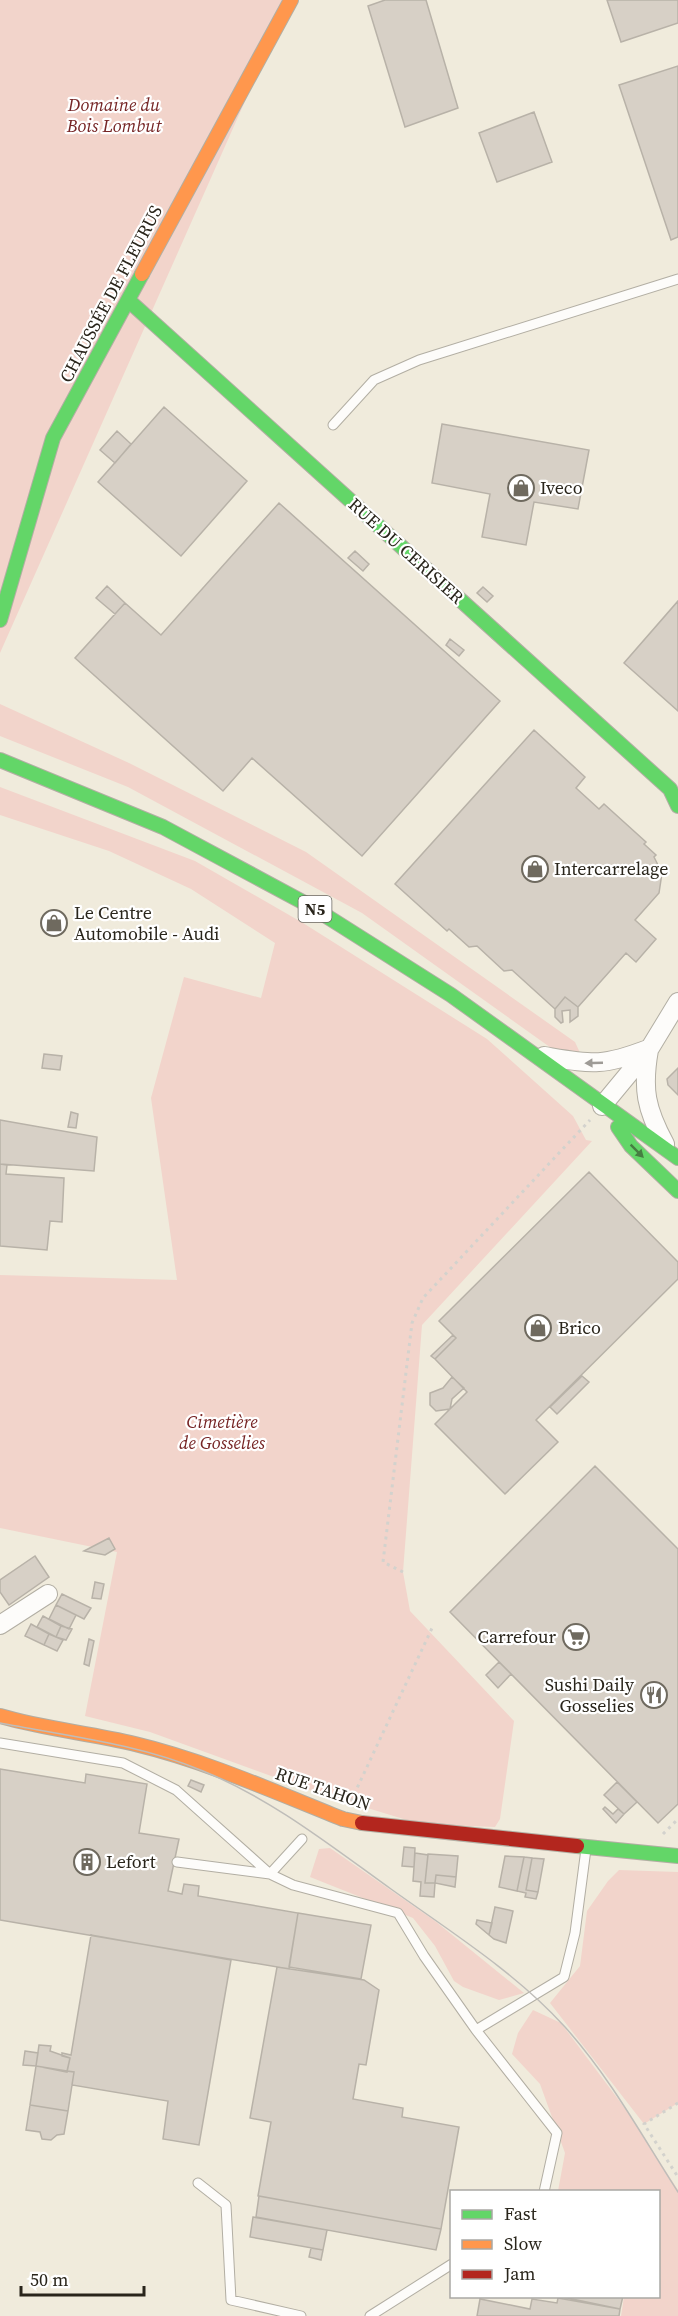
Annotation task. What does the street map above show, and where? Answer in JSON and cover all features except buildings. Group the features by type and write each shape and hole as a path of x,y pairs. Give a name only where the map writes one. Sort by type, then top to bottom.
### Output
{"street":[{"name":"CHAUSSÉE DE FLEURUS","path":"0,620 53,438 291,0"},
{"name":"RUE DU CERISIER","path":"128,300 670,789 678,806"},
{"name":"N5","path":"0,760 163,827 312,907 451,995 602,1106 673,1154"},
{"path":"602,1106 650,1048 678,1002"},
{"path":"533,1054 590,1065 618,1060 650,1048"},
{"path":"650,1048 645,1091 651,1120 673,1154"},
{"name":"N5","path":"602,1106 631,1146 678,1191"},
{"path":"0,1625 48,1594"},
{"name":"RUE TAHON","path":"0,1716 31,1725 136,1744 231,1775 343,1819 376,1826 678,1856"}],"lane":[{"path":"333,425 374,381 419,360 678,279"},
{"path":"0,1743 123,1763 176,1790 270,1874 293,1885 398,1913 424,1956 476,2030 557,2133 544,2190"},
{"path":"270,1874 302,1839"},
{"path":"476,2030 564,1977 575,1933 587,1847"},
{"path":"177,1862 270,1874"},
{"path":"198,2183 226,2205 231,2300 301,2316"},
{"path":"370,2316 450,2265"}],"path":[{"path":"403,1572 383,1562 412,1323 423,1298 602,1106"},
{"path":"343,1819 433,1626"},
{"path":"678,2103 644,2124 678,2177"}],"green space":[{"name":"Domaine du Bois Lombut","path":"0,0 290,0 0,653"},
{"path":"0,704 129,763 306,852 575,1042 581,1055 568,1060 362,913 128,787 0,736"},
{"name":"Cimetière de Gosselies","path":"0,787 195,861 303,923 487,1039 573,1116 586,1140 592,1141 422,1325 403,1572 410,1611 514,1721 500,1819 495,1827 420,1824 318,1793 150,1732 85,1716 117,1552 0,1528 0,1275 177,1280 151,1098 184,977 261,998 275,943 191,889 109,851 0,815"},
{"path":"330,1848 435,1921 524,1993 499,2000 463,1987 454,1981 435,1946 413,1918 310,1877 319,1849"},
{"path":"619,1870 678,1872 678,2103 644,2124 550,2003 580,1966 587,1911 608,1881"},
{"path":"533,2010 561,2023 627,2111 678,2190 678,2316 621,2316 624,2298 660,2298 660,2190 558,2190 565,2153 540,2084 512,2054 518,2033"}],"tram line":[{"path":"0,1723 129,1747 179,1762 253,1795 323,1840 482,1954 546,2007 597,2066 678,2192"}],"traffic: fast":[{"path":"0,620 53,438 142,274"},
{"path":"128,300 670,789 678,806"},
{"path":"0,760 163,827 312,907 451,995 678,1158"},
{"path":"618,1127 631,1146 678,1191"},
{"path":"577,1846 678,1856"}],"traffic: slow":[{"path":"142,274 291,0"},
{"path":"0,1716 162,1751 240,1778 343,1819 362,1823"}],"traffic: jam":[{"path":"362,1823 577,1846"}],"place":[{"name":"Iveco","path":"521,488"},
{"name":"Intercarrelage","path":"535,869"},
{"name":"Le Centre Automobile - Audi","path":"54,923"},
{"name":"Brico","path":"538,1328"},
{"name":"Carrefour","path":"576,1637"},
{"name":"Sushi Daily Gosselies","path":"654,1695"},
{"name":"Lefort","path":"87,1862"}]}
